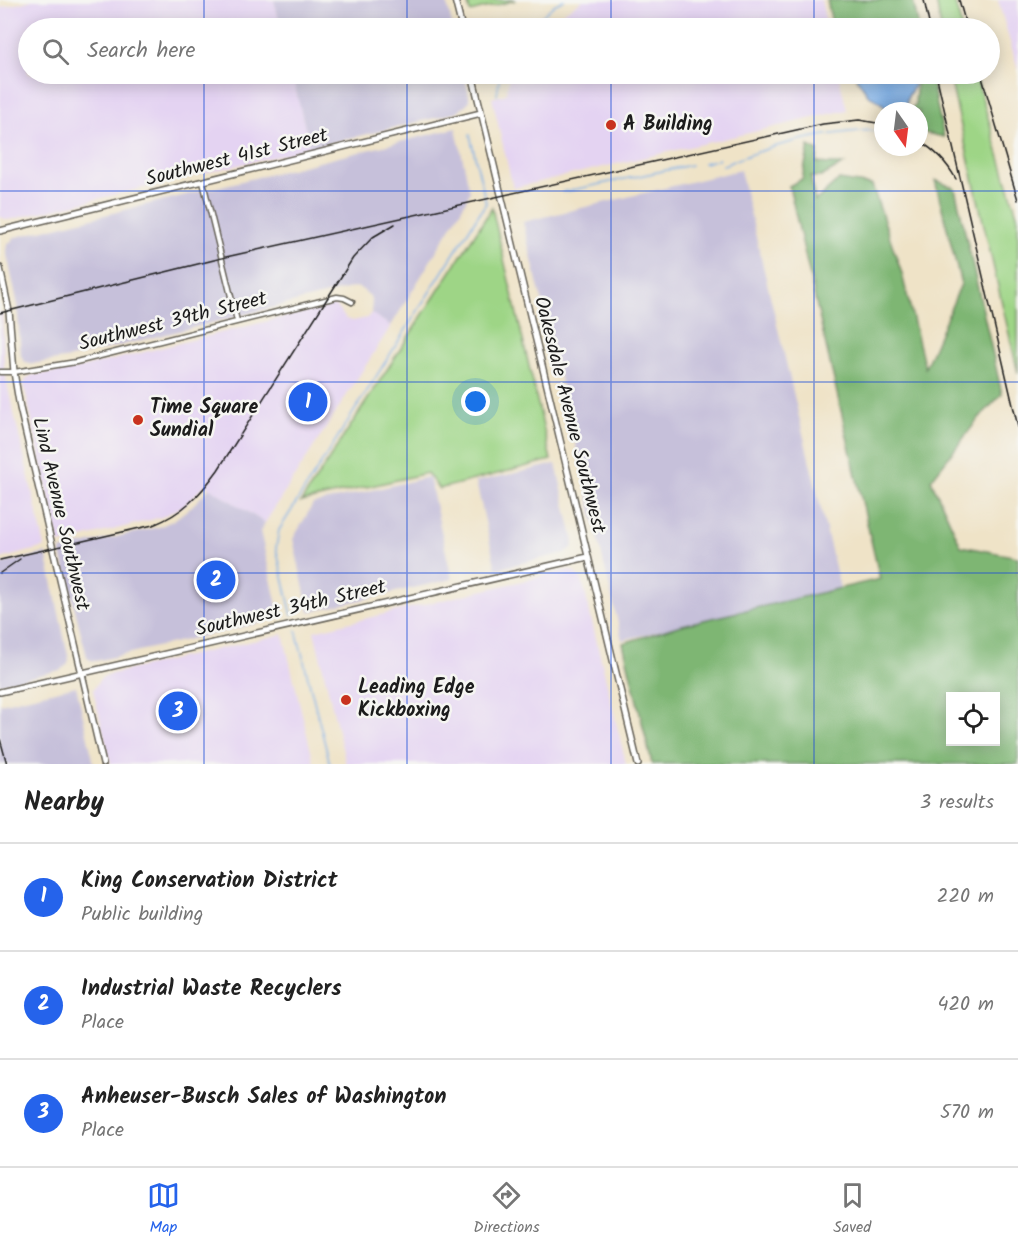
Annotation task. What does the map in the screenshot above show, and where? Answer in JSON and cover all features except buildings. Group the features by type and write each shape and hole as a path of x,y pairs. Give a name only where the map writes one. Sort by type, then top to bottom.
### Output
{"street":[{"path":"455,0 460,18"},
{"name":"Oakesdale Avenue Southwest","path":"474,84 638,764"},
{"name":"Southwest 41st Street","path":"0,231 481,113"},
{"path":"203,182 237,321"},
{"name":"Lind Avenue Southwest","path":"0,268 9,311 14,372 20,408 103,764"},
{"name":"Southwest 39th Street","path":"0,372 14,372 76,362 337,297 352,302"},
{"name":"Southwest 34th Street","path":"0,692 588,557"}],"shaded area":[{"path":"32,0 274,0 278,18 18,18 18,84 294,84 310,148 7,220 0,216 0,8"},
{"path":"274,0 446,0 450,18 278,18"},
{"path":"583,0 821,0 825,18 557,18"},
{"path":"998,0 1018,0 1018,70"},
{"path":"294,84 466,84 469,101 455,113 310,148"},
{"path":"508,84 840,84 847,110 513,188 492,98 506,94"},
{"path":"456,128 470,192 391,326 371,313 370,296 355,287 71,358 31,364 24,361 21,356 17,301 6,250 7,245 16,237"},
{"path":"740,170 840,588 622,640 523,222"},
{"path":"332,305 337,307 346,319 353,321 367,318 371,313 391,326 265,523 205,485 185,505 162,517 59,544 24,385 26,379 32,375 72,370"},
{"path":"0,312 2,312 4,367 8,388 45,547 0,559"},
{"path":"556,464 574,542 572,548 565,553 496,569 476,482"},
{"path":"429,477 452,579 309,612 293,539 313,504"},
{"path":"210,488 265,523 260,531 280,618 96,661 90,660 87,657 60,550 159,527 174,520"},
{"path":"46,553 69,660 67,665 60,670 0,684 0,564"},
{"path":"568,570 574,572 582,580 626,764 346,764 314,631"},
{"path":"283,634 314,764 111,764 93,690 100,679 107,675"},
{"path":"76,686 94,764 0,764 0,704"}],"green space":[{"path":"467,0 516,0 470,12"},
{"path":"827,0 913,0 917,18 831,18"},
{"path":"936,0 954,0 959,18 939,18"},
{"path":"916,84 932,84 944,137 928,134 928,102 915,102"},
{"path":"951,84 978,84 1018,218 1018,373"},
{"path":"809,146 818,151 817,163 844,164 821,177 811,177 815,201 839,180 872,185 902,274 925,368 961,284 935,180 955,188 1002,394 979,418 931,480 961,546 1018,557 1018,764 652,764 623,643 678,626 880,579 789,186 802,179"},
{"path":"492,208 551,460 439,489 427,473 301,502"}],"water":[{"path":"861,84 914,84 907,102 879,101 869,96"}],"waterway":[{"path":"540,18 554,5 564,0"},
{"path":"497,95 499,84"},
{"path":"722,165 801,140 833,134 874,131"},
{"path":"292,615 276,548 279,530 486,203 470,135"},
{"path":"704,163 719,159"},
{"path":"563,192 691,165"},
{"path":"296,630 330,764"}],"railway":[{"path":"924,0 928,18"},
{"path":"959,0 964,18"},
{"path":"938,84 1018,427"},
{"path":"984,84 1018,200"},
{"path":"0,313 226,257 823,124 859,120 874,122"},
{"path":"928,147 940,157 956,179"},
{"path":"0,560 153,525 190,503 218,470 353,258 373,237 395,224"},
{"path":"0,573 20,559"},
{"path":"0,739 7,764"}],"place":[{"name":"A Building","path":"611,125"},
{"name":"King Conservation District","path":"308,402"},
{"name":"Time Square Sundial","path":"138,420"},
{"name":"Industrial Waste Recyclers","path":"216,580"},
{"name":"Leading Edge Kickboxing","path":"346,700"},
{"name":"Anheuser-Busch Sales of Washington","path":"178,711"}]}
